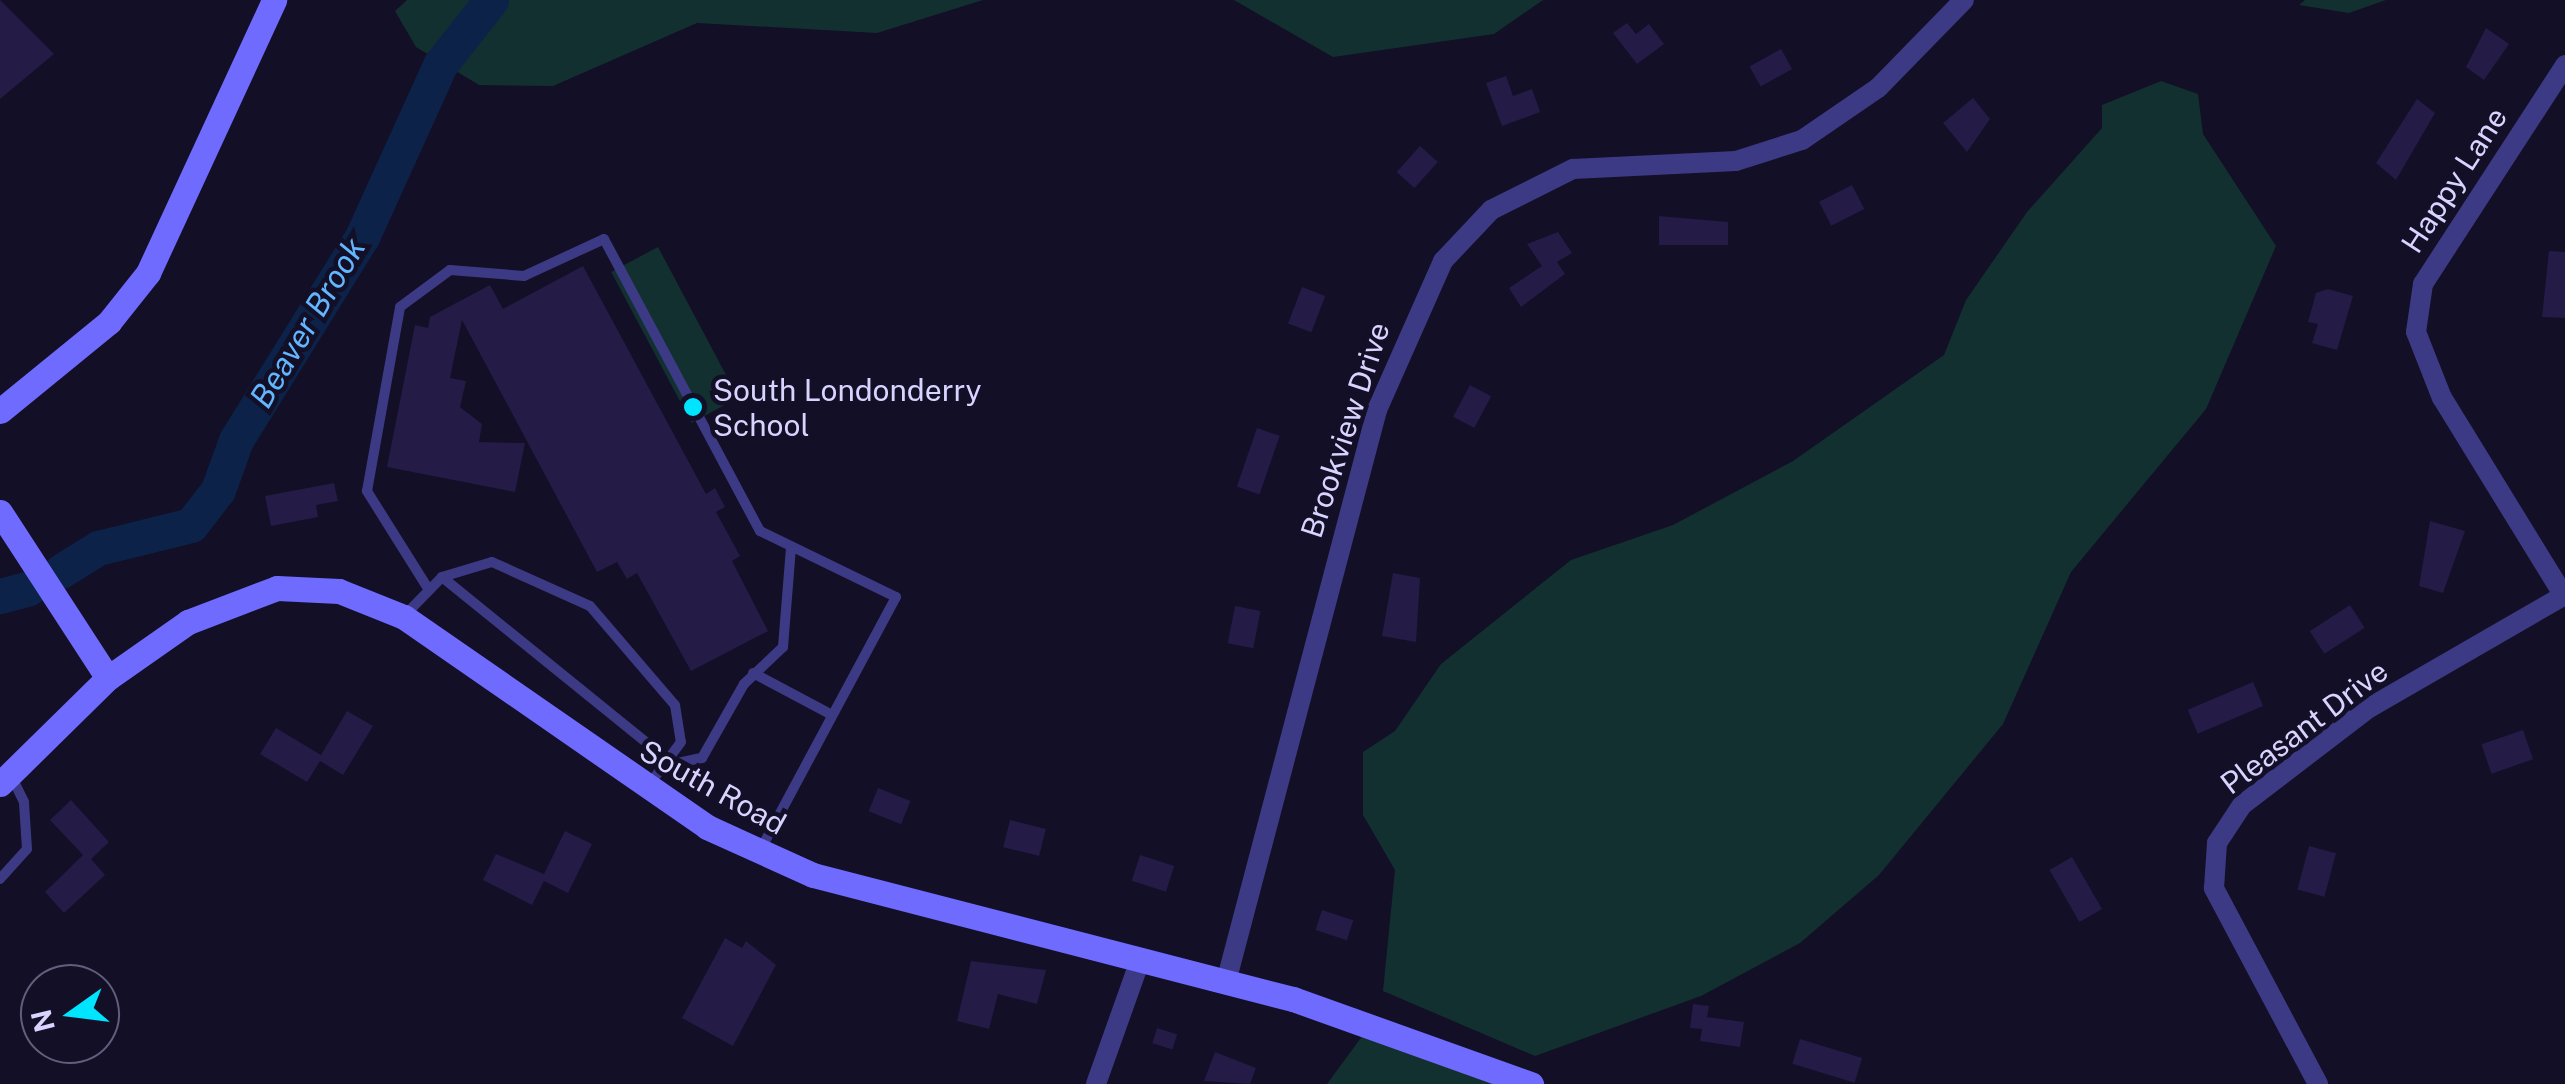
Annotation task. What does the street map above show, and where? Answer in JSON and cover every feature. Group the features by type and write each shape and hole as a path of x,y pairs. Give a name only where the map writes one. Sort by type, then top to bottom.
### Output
{"street":[{"path":"0,411 109,322 148,273 274,0"},
{"name":"Brookview Drive","path":"1226,982 1377,410 1443,261 1491,210 1573,169 1736,161 1802,140 1878,88 1964,0"},
{"name":"Happy Lane","path":"2564,596 2442,398 2416,332 2423,284 2565,65"},
{"path":"0,512 108,678"},
{"name":"South Road","path":"5,778 108,678 218,606 277,588 339,591 404,617 645,790 813,876 1380,1024 1531,1084"},
{"name":"Pleasant Drive","path":"2318,1084 2214,888 2217,843 2242,805 2368,708 2564,596"},
{"path":"1096,1084 1140,963"}],"lane":[{"path":"430,590 367,491 400,307 450,270 524,276 604,239 760,531 896,597 760,851"},
{"path":"645,790 673,764 710,748 752,673 783,647 792,546"},
{"path":"404,617 442,577 492,562 590,606 675,704 681,742 673,764"},
{"path":"442,577 673,764"},
{"path":"752,673 832,715"},
{"path":"0,879 27,849 24,802 5,778"}],"green space":[{"path":"407,0 983,0 877,33 697,23 553,86 479,85 416,47 395,11"},
{"path":"1234,0 1543,0 1494,34 1333,57"},
{"path":"2305,0 2386,0 2349,13 2299,5"},
{"path":"2161,81 2198,94 2203,134 2276,246 2206,409 2071,572 2003,724 1879,875 1800,943 1701,996 1535,1056 1383,991 1395,870 1363,815 1363,752 1395,731 1441,664 1571,560 1673,525 1793,461 1944,355 1966,300 2027,212 2102,128 2102,105"},
{"path":"658,247 738,398 691,423 611,272"},
{"path":"1363,1035 1491,1082 1493,1084 1327,1084"}],"building":[{"path":"0,0 54,54 0,99"},
{"path":"1627,23 1636,34 1649,24 1664,44 1637,64 1613,33"},
{"path":"2486,28 2509,44 2484,80 2466,67"},
{"path":"1781,49 1792,69 1761,87 1750,66"},
{"path":"1506,76 1513,96 1532,89 1540,112 1502,126 1486,83"},
{"path":"1973,98 1990,119 1967,152 1943,123"},
{"path":"2417,99 2435,113 2396,180 2376,163"},
{"path":"1420,146 1438,162 1414,188 1397,172"},
{"path":"1852,185 1864,209 1831,226 1819,202"},
{"path":"1659,216 1728,222 1728,245 1659,245"},
{"path":"1558,232 1572,253 1557,262 1565,274 1521,307 1509,288 1542,266 1527,244"},
{"path":"2549,251 2565,252 2565,318 2542,317"},
{"path":"583,266 706,494 715,488 725,507 716,512 740,556 732,561 768,631 691,671 637,573 627,579 617,562 597,572 462,320 450,378 466,381 460,407 482,424 479,442 525,443 515,492 387,467 415,325 428,328 430,317 490,285 503,309"},
{"path":"1302,287 1325,296 1311,332 1288,323"},
{"path":"2328,289 2353,296 2337,350 2312,343 2318,324 2308,322 2316,293"},
{"path":"1470,385 1491,396 1474,428 1453,417"},
{"path":"1257,428 1280,436 1260,494 1237,487"},
{"path":"334,483 338,501 316,505 318,517 271,526 265,496"},
{"path":"2430,521 2465,531 2443,593 2419,586"},
{"path":"1393,573 1420,578 1416,642 1382,636"},
{"path":"2350,605 2365,628 2324,654 2310,631"},
{"path":"1235,606 1261,611 1253,648 1228,643"},
{"path":"2253,682 2263,706 2198,734 2188,710"},
{"path":"347,711 373,726 343,775 320,761 307,782 260,754 276,728 321,755"},
{"path":"2523,730 2533,759 2491,774 2481,744"},
{"path":"878,788 910,801 901,824 869,811"},
{"path":"71,800 109,842 91,859 105,875 64,913 45,892 83,855 50,820"},
{"path":"1010,820 1046,829 1039,856 1003,847"},
{"path":"565,831 592,844 568,893 544,881 532,905 483,880 496,854 544,874"},
{"path":"2309,846 2336,853 2324,897 2297,889"},
{"path":"1140,855 1174,866 1166,892 1132,881"},
{"path":"2072,857 2102,909 2079,922 2049,870"},
{"path":"1322,910 1353,920 1347,940 1316,930"},
{"path":"725,938 742,948 746,941 776,965 733,1046 682,1018"},
{"path":"971,961 1046,970 1037,1004 998,994 989,1029 957,1021"},
{"path":"1693,1004 1709,1006 1707,1017 1744,1022 1740,1047 1700,1041 1702,1029 1690,1028"},
{"path":"1157,1028 1177,1034 1172,1049 1152,1043"},
{"path":"1800,1039 1862,1058 1855,1083 1792,1064"},
{"path":"1215,1052 1256,1068 1250,1084 1204,1081"}],"waterway":[{"name":"Beaver Brook","path":"61,571 98,548 191,525 218,490 236,440 362,237 440,65 491,0"},
{"name":"Beaver Brook","path":"0,596 29,588"}],"place":[{"name":"South Londonderry School","path":"693,407"}]}
